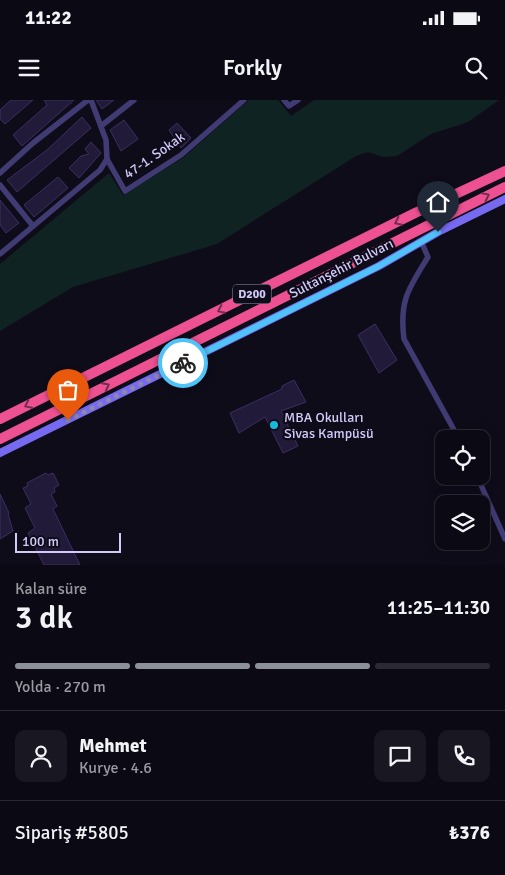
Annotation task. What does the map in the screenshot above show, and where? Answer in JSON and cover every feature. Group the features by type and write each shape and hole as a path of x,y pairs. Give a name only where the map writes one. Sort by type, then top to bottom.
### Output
{"highway":[{"name":"Sultanşehir Bulvarı","path":"0,419 415,213 505,171"},
{"name":"Sultanşehir Bulvarı","path":"0,439 505,186"}],"street":[{"path":"0,173 33,143 89,100 106,140 107,159"},
{"path":"101,126 134,100"},
{"name":"47-1. Sokak","path":"0,254 100,170 107,159 124,191 181,155 244,100"},
{"path":"284,100 289,106 298,100"},
{"path":"0,185 34,226"},
{"name":"Sultanşehir Bulvarı","path":"0,453 379,266 421,241 505,199"},
{"path":"421,241 428,257 406,292 401,320 404,339 454,430"},
{"path":"481,485 505,539"}],"green space":[{"path":"249,100 278,100 291,116 314,100 499,100 468,122 431,134 397,156 383,157 368,152 356,156 217,244 73,287 0,331 0,264 109,173 123,195 183,158"}],"building":[{"path":"11,100 33,100 5,124 0,119 0,110"},
{"path":"44,100 74,100 22,146 13,135 47,105"},
{"path":"96,100 114,100 102,109"},
{"path":"82,117 91,128 17,192 7,180 47,150"},
{"path":"124,120 138,139 121,151 110,130"},
{"path":"177,123 191,138 181,148 169,130"},
{"path":"91,142 101,153 79,178 69,168 81,156 89,154 85,149"},
{"path":"58,177 68,188 34,217 24,205"},
{"path":"0,200 19,223 6,233 0,225"},
{"path":"375,324 397,360 379,373 358,335"},
{"path":"294,380 306,402 281,411 298,446 283,453 265,417 239,433 230,413 282,389 282,386"},
{"path":"46,473 48,475 53,473 59,485 54,488 55,492 51,494 57,506 53,509 80,565 44,565 28,533 35,528 25,508 31,504 23,488 28,486 27,483"},
{"path":"0,494 9,513 13,531 0,539"}],"way so far":[{"path":"68,420 183,363"}],"place":[{"name":"MBA Okulları Sivas Kampüsü","path":"274,425"}],"route":[{"path":"183,363 379,266 438,232"}]}
